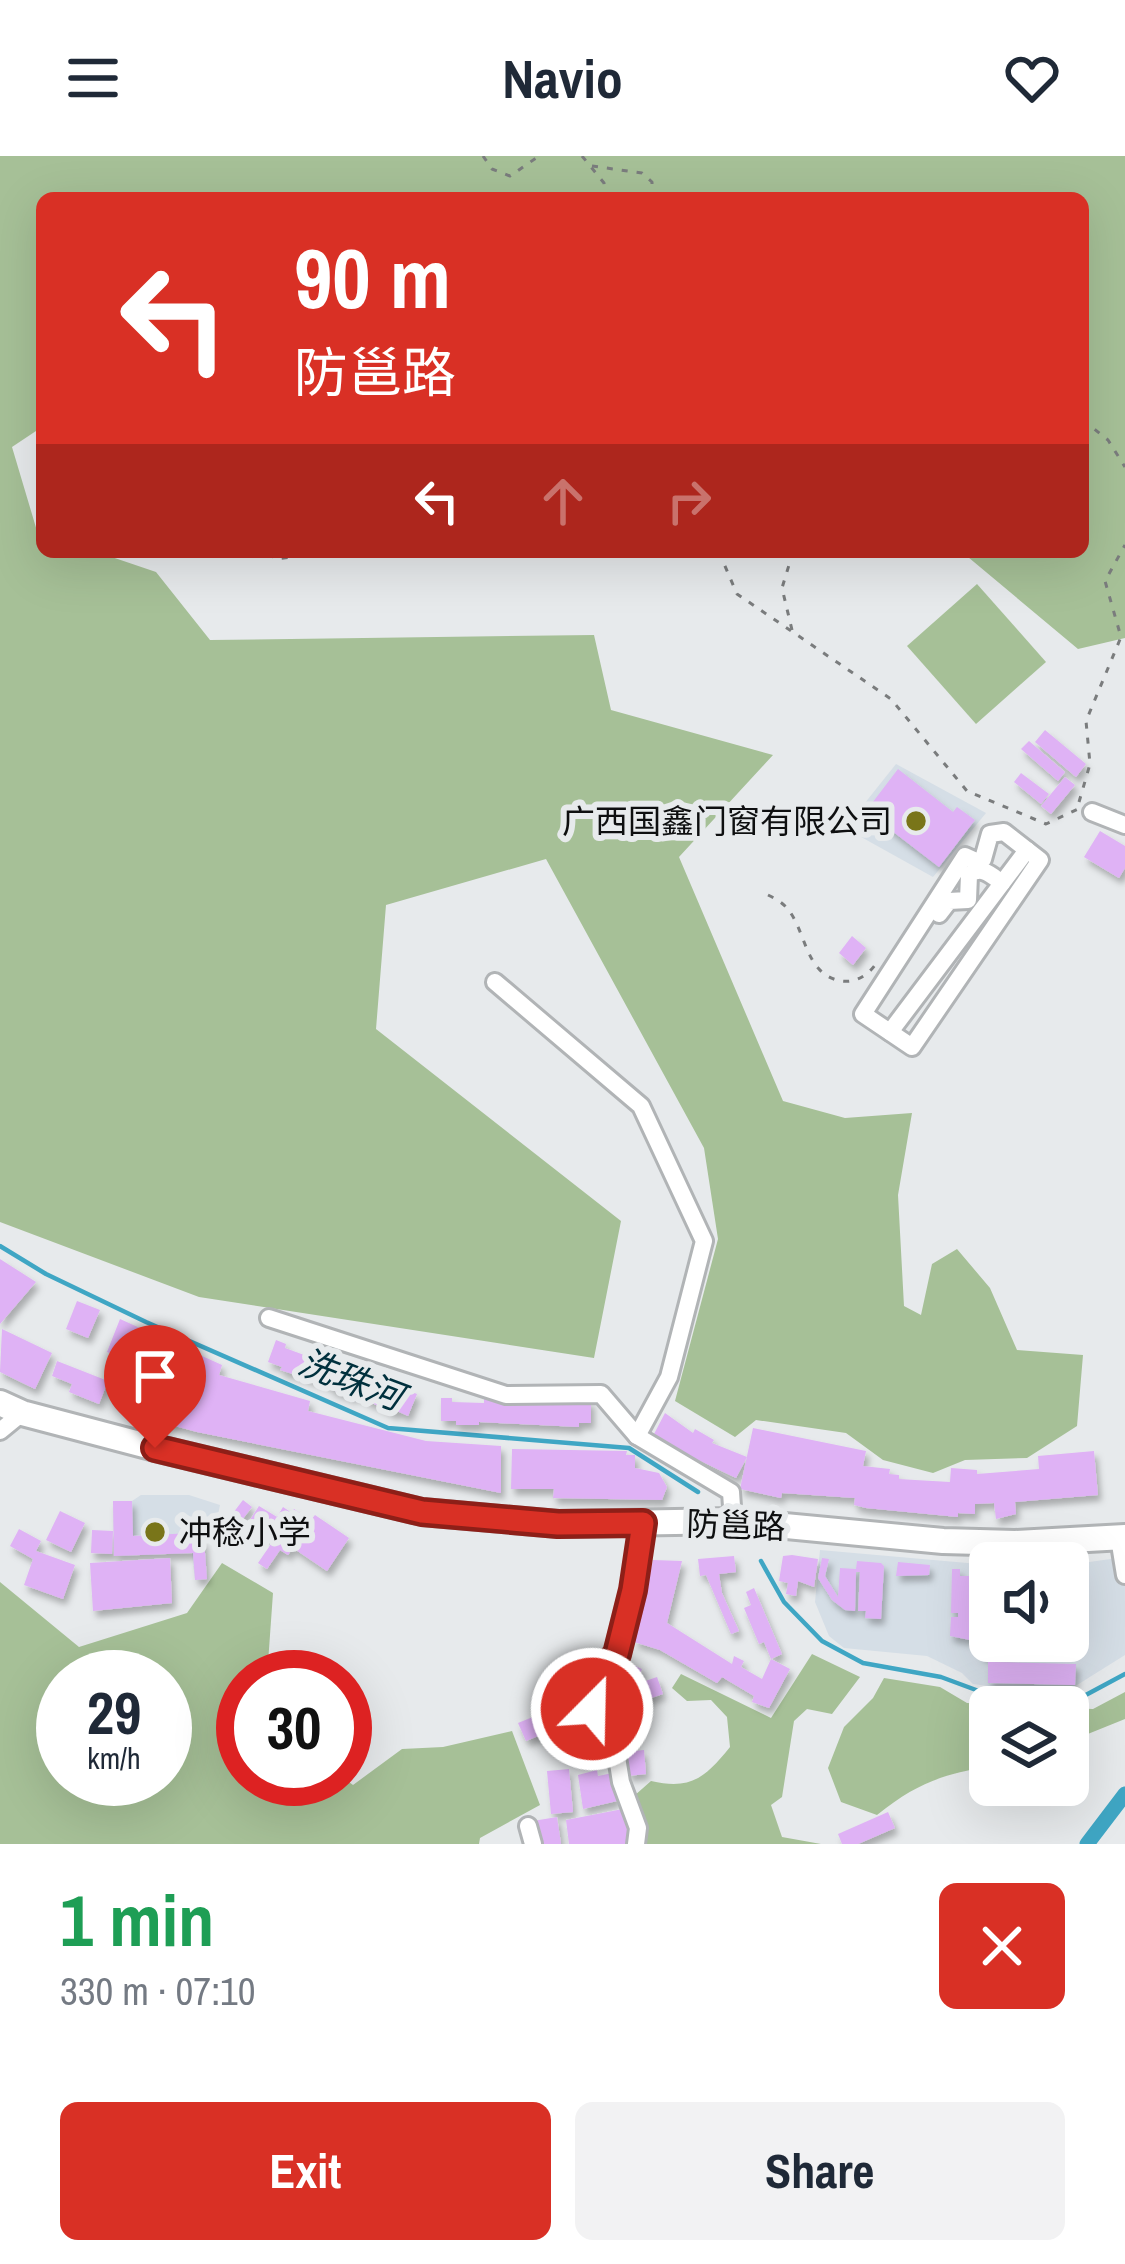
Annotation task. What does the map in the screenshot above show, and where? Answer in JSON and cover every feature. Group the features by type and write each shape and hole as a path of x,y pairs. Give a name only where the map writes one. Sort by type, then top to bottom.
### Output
{"highway":[{"name":"防邕路","path":"11,1408 422,1512 558,1524 733,1521 943,1541 1122,1538"}],"street":[{"path":"1085,810 1125,825"},
{"path":"863,1014 965,856 983,859 987,840 997,832 1004,832 1029,852"},
{"path":"895,1036 1029,852"},
{"path":"895,1036 1029,852"},
{"path":"863,1014 949,901 968,900 972,894 969,875 986,871 1002,883"},
{"path":"495,982 641,1106 704,1241 668,1377 637,1436"},
{"path":"863,1014 895,1036"},
{"path":"269,1318 506,1395 601,1394 637,1436 730,1492 733,1521"},
{"path":"0,1430 11,1408"},
{"path":"636,1844 638,1828 621,1782 616,1751 592,1709 598,1676 617,1654 643,1523"},
{"path":"1122,1538 1125,1575"}],"path":[{"path":"483,156 492,169 510,176 539,156"},
{"path":"582,156 604,183 605,192"},
{"path":"592,166 642,173 652,182 652,192"},
{"path":"1089,425 1108,440 1125,467"},
{"path":"721,558 737,594 891,700 967,791 1046,824 1085,810 1090,764 1086,721 1121,637 1105,581 1125,545"},
{"path":"791,558 782,588 792,632"},
{"path":"768,895 786,907 810,958 836,980 851,981 868,974 882,956"}],"shaded area":[{"name":"广西国鑫门窗有限公司","path":"896,764 986,813 933,877 845,828"},
{"name":"冲稔小学","path":"141,1495 189,1495 220,1505 218,1515 196,1524 198,1539 204,1539 207,1579 195,1580 192,1553 114,1556 113,1501 132,1501"},
{"path":"820,1550 969,1563 969,1662 1089,1662 1089,1562 1125,1557 1125,1655 1075,1686 973,1684 962,1673 927,1656 844,1648 829,1636 815,1602"}],"green space":[{"path":"0,156 1125,156 1125,638 1078,649 969,558 1089,558 1089,192 36,192 36,431 12,447 36,528 36,558 115,558 156,572 210,640 594,635 611,710 773,755 679,857 783,1101 845,1118 912,1113 898,1195 904,1306 921,1315 932,1264 957,1249 990,1288 1017,1350 1083,1355 1077,1426 1027,1458 965,1460 933,1473 883,1460 846,1433 756,1420 735,1437 675,1401 718,1239 704,1148 546,859 386,905 376,1029 621,1221 594,1358 199,1297 0,1222"},
{"path":"977,584 1046,662 976,724 907,646"},
{"path":"222,1563 273,1593 269,1650 216,1650 216,1806 372,1806 372,1771 402,1749 443,1747 512,1731 540,1805 480,1838 479,1844 0,1844 0,1582 79,1647 187,1613"},
{"path":"812,1654 860,1677 832,1714 807,1709 794,1721 782,1797 771,1805 782,1837 821,1844 645,1844 634,1796 651,1781 677,1784 696,1779 730,1747 727,1717 711,1700 687,1701 672,1688 681,1674 771,1718"},
{"path":"884,1678 940,1687 969,1703 969,1770 930,1782 877,1815 841,1802 828,1768 844,1727 873,1698"},
{"path":"1125,1692 1125,1719 1089,1734 1089,1709"}],"building":[{"path":"1045,730 1086,764 1076,777 1035,742"},
{"path":"1029,741 1065,772 1058,781 1021,749"},
{"name":"广西国鑫门窗有限公司","path":"898,769 953,812 957,807 975,820 939,867 866,811"},
{"path":"1021,773 1049,794 1041,804 1014,782"},
{"path":"1065,777 1075,785 1051,814 1041,806"},
{"path":"1100,831 1125,846 1125,868 1119,878 1084,857"},
{"path":"852,936 866,948 853,965 839,953"},
{"path":"0,1259 36,1282 0,1324"},
{"path":"77,1301 100,1310 88,1338 66,1329"},
{"path":"120,1319 222,1365 219,1375 310,1401 308,1411 426,1441 501,1446 501,1493 197,1432 127,1413 145,1368 107,1352"},
{"path":"2,1329 52,1353 35,1389 0,1372"},
{"path":"276,1340 286,1344 285,1348 315,1359 316,1355 360,1377 362,1373 403,1393 404,1389 417,1394 408,1416 280,1370 282,1367 268,1362"},
{"path":"57,1361 108,1381 99,1404 69,1392 72,1384 52,1376"},
{"path":"441,1398 484,1403 484,1398 507,1399 507,1403 555,1399 555,1404 591,1400 591,1423 579,1423 579,1427 456,1425 456,1421 441,1421"},
{"path":"665,1413 693,1433 695,1429 712,1443 747,1457 736,1478 661,1442 654,1434"},
{"path":"753,1428 866,1451 863,1466 890,1469 889,1474 899,1479 950,1482 951,1468 977,1470 977,1474 1039,1469 1038,1456 1094,1451 1098,1495 1015,1502 1016,1514 996,1519 994,1503 975,1504 975,1514 958,1513 958,1517 866,1508 854,1505 855,1498 782,1493 781,1498 740,1489"},
{"path":"512,1449 627,1451 626,1455 635,1455 635,1468 659,1473 667,1487 662,1500 553,1498 554,1489 511,1489"},
{"path":"243,1500 252,1507 229,1537 220,1530"},
{"path":"113,1501 132,1501 133,1536 192,1533 193,1540 204,1539 207,1579 195,1580 193,1553 114,1556"},
{"path":"259,1506 277,1517 283,1507 311,1520 315,1515 349,1538 327,1571 293,1548 288,1555 280,1550 267,1569 258,1563 273,1541 246,1526"},
{"path":"60,1511 85,1523 71,1552 46,1540"},
{"path":"19,1529 41,1541 36,1551 75,1565 63,1599 24,1585 33,1559 10,1546"},
{"path":"92,1530 113,1531 112,1554 91,1553"},
{"path":"734,1556 736,1572 719,1574 739,1631 731,1634 706,1575 700,1576 698,1559"},
{"path":"783,1556 818,1559 814,1587 798,1581 796,1596 786,1594 788,1583 779,1581"},
{"path":"170,1558 172,1603 93,1611 90,1563"},
{"path":"822,1558 829,1559 825,1576 838,1597 840,1568 856,1569 857,1561 884,1566 881,1619 865,1618 866,1611 858,1611 860,1572 856,1572 855,1611 832,1600 818,1578"},
{"path":"653,1560 682,1561 667,1623 732,1664 734,1656 744,1661 741,1667 762,1679 771,1659 790,1669 769,1708 752,1702 754,1696 722,1677 717,1683 660,1650 634,1642"},
{"path":"898,1562 930,1565 929,1575 896,1576"},
{"path":"952,1569 960,1569 960,1576 969,1576 969,1640 950,1636 951,1617 958,1617 951,1613"},
{"path":"754,1588 782,1654 771,1659 744,1608 751,1605 746,1592"},
{"path":"618,1658 642,1669 618,1705 630,1722 621,1728 602,1702 611,1696 601,1683"},
{"path":"988,1662 1076,1664 1075,1685 988,1683"},
{"path":"657,1677 663,1694 637,1703 631,1686"},
{"path":"581,1701 591,1724 570,1733 560,1710"},
{"path":"550,1710 558,1728 526,1741 518,1723"},
{"path":"644,1750 646,1774 628,1776 626,1752"},
{"path":"569,1769 573,1812 551,1814 547,1771"},
{"path":"597,1770 598,1776 613,1773 617,1801 583,1809 578,1775"},
{"path":"628,1808 633,1844 569,1844 566,1820"},
{"path":"888,1812 895,1828 858,1844 842,1844 838,1834"},
{"path":"557,1817 561,1844 536,1844 533,1821"}],"waterway":[{"name":"洗珠河","path":"0,1246 146,1322 388,1428 629,1448 698,1492"},
{"name":"洗珠河","path":"761,1561 784,1602 822,1641 863,1663 941,1677 1003,1700 1069,1704 1125,1674"},
{"path":"1087,1844 1125,1794"}],"place":[{"name":"广西国鑫门窗有限公司","path":"916,821"},
{"name":"冲稔小学","path":"155,1532"}],"route":[{"path":"155,1448 422,1512 558,1524 643,1523 617,1654 598,1676 592,1709"}]}
